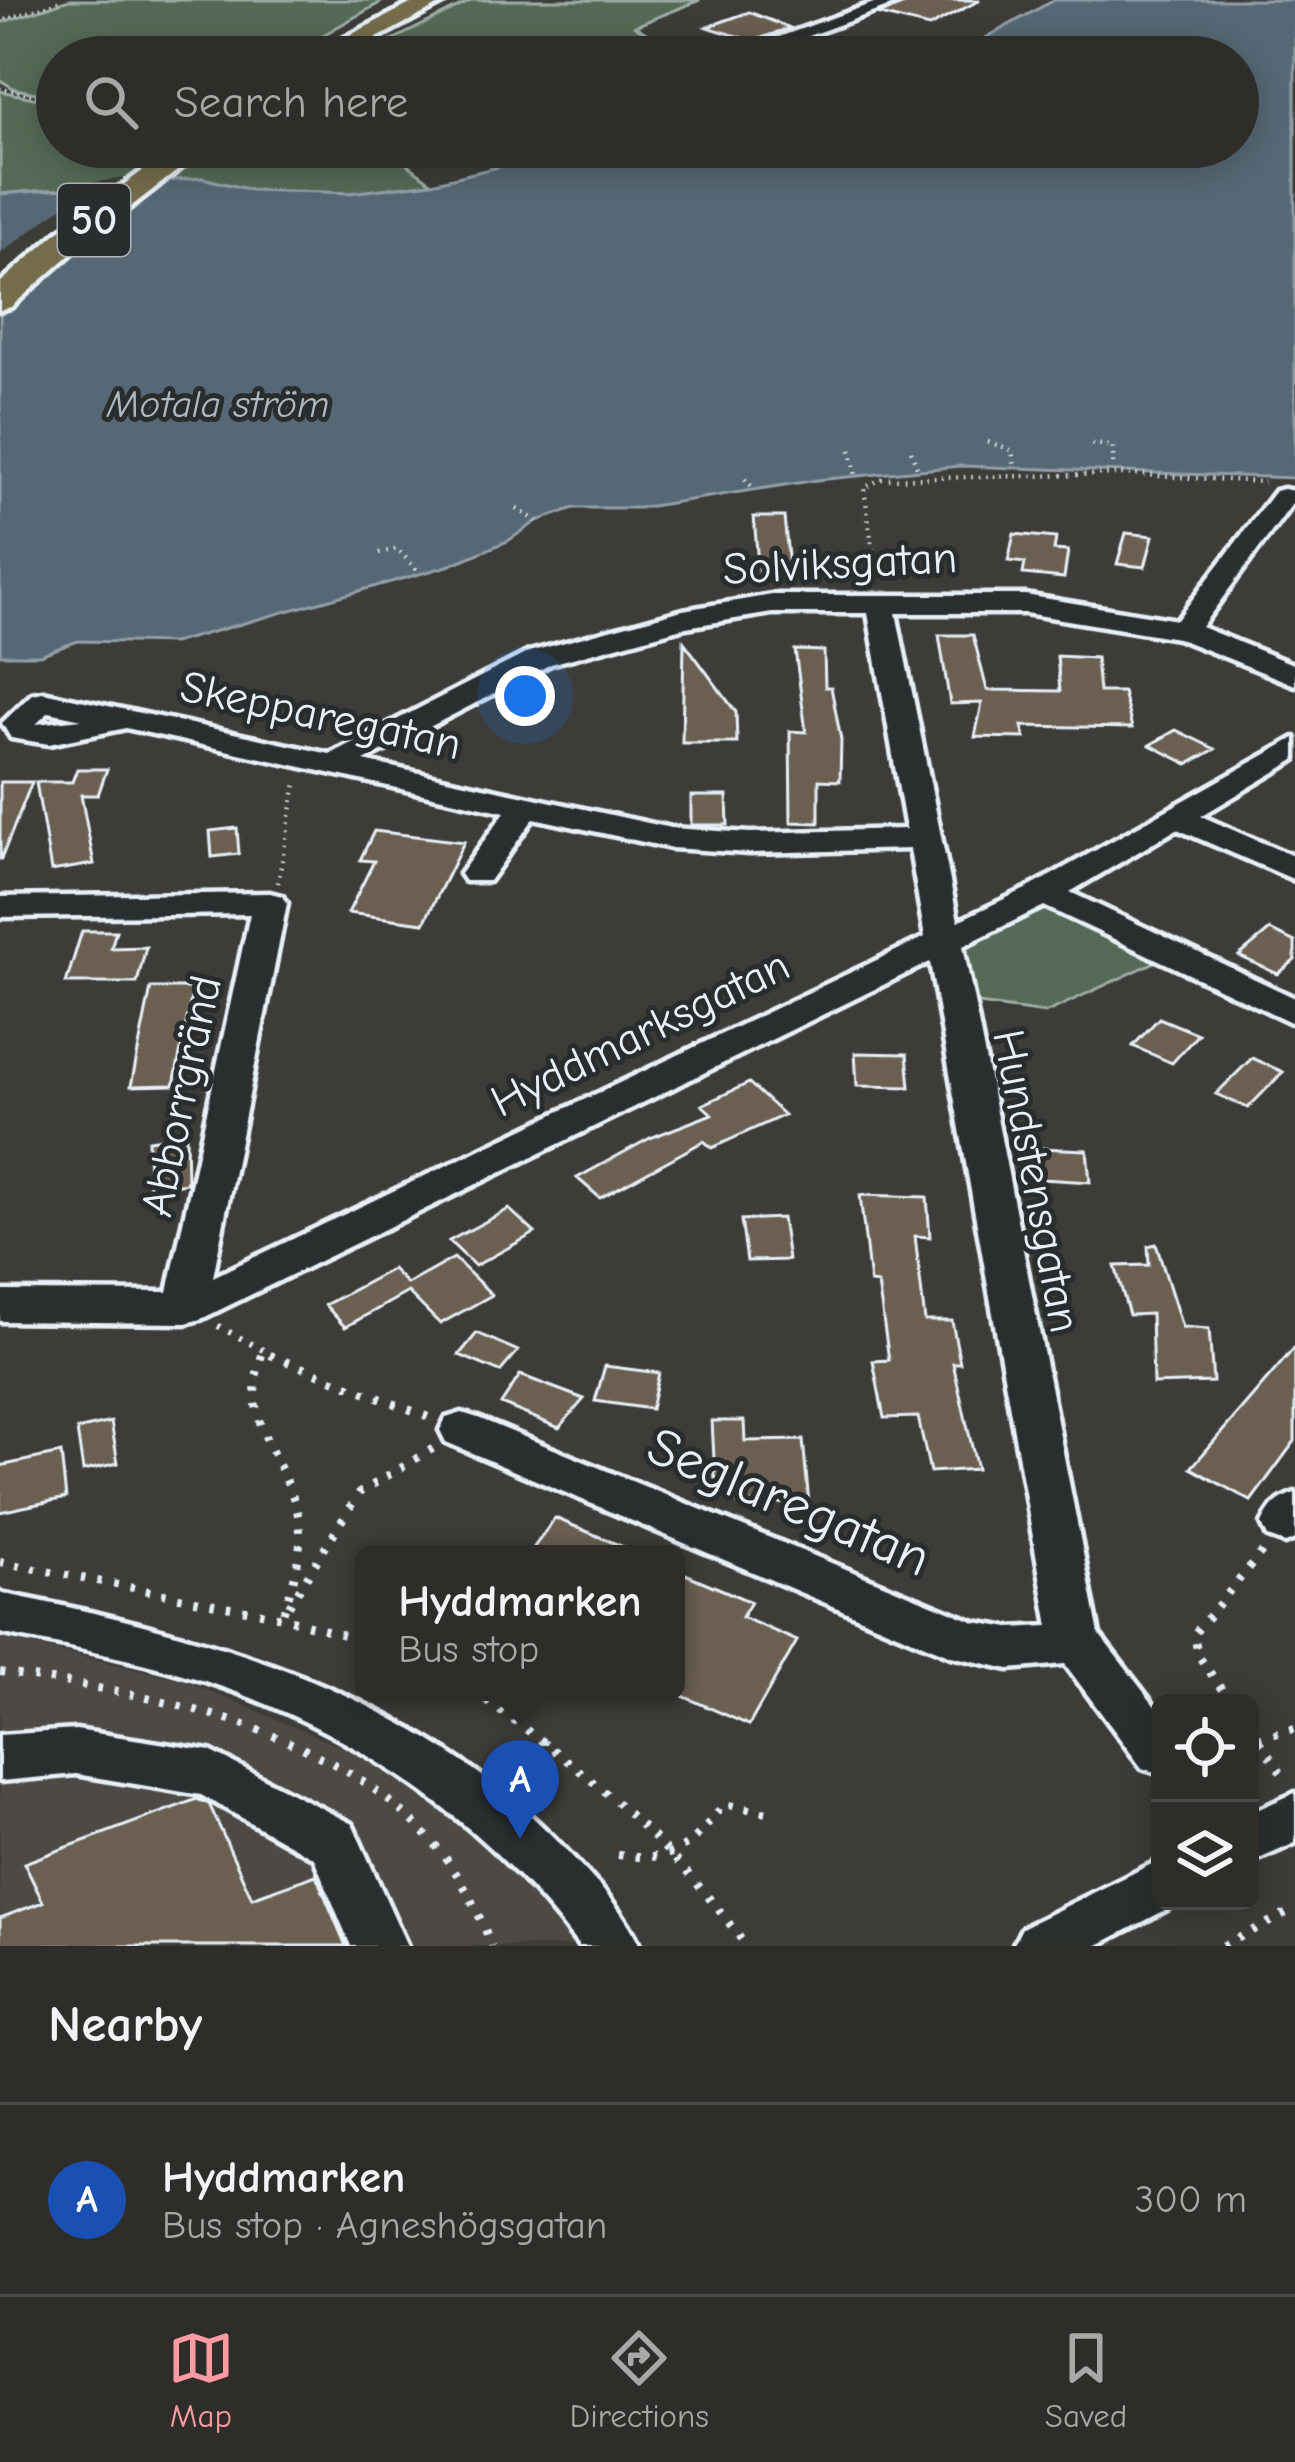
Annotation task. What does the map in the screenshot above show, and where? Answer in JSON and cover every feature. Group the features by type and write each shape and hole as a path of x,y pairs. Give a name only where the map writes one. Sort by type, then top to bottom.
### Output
{"highway":[{"path":"364,36 437,0"},
{"path":"387,36 460,0"},
{"name":"50","path":"0,275 142,168"},
{"name":"50","path":"0,300 69,239 165,168"}],"street":[{"path":"793,36 898,0"},
{"path":"1184,631 1277,490"},
{"name":"Solviksgatan","path":"321,759 540,658 738,608 880,602 1025,604 1184,631 1295,676"},
{"name":"Hundstensgatan","path":"880,602 1076,1641 1151,1740"},
{"name":"Skepparegatan","path":"128,719 525,807 710,842 923,838"},
{"name":"Hyddmarksgatan","path":"0,1306 187,1309 1044,893 1295,747"},
{"path":"477,874 525,807"},
{"path":"1179,818 1295,870"},
{"path":"1044,893 1295,1012"},
{"path":"0,907 270,903"},
{"name":"Abborrgränd","path":"187,1309 270,903"},
{"name":"Seglaregatan","path":"462,1430 968,1641 1000,1650 1076,1641"},
{"path":"0,1613 176,1651 305,1697 449,1782 478,1805 552,1871 612,1946"},
{"path":"0,1758 76,1753 210,1774 333,1841 379,1946"},
{"path":"1259,1835 1295,1817"},
{"path":"1042,1946 1151,1890"}],"path":[{"path":"0,21 62,0"},
{"path":"0,88 36,96"},
{"path":"988,442 1012,450 1015,467"},
{"path":"1092,444 1113,446 1113,469"},
{"path":"851,450 856,476"},
{"path":"911,451 918,470"},
{"path":"880,602 864,488 869,482 1124,474 1277,490"},
{"path":"745,479 755,490"},
{"path":"517,509 537,521"},
{"path":"379,553 397,549 420,574"},
{"path":"270,903 300,764 321,759"},
{"path":"187,1309 263,1352 462,1430"},
{"path":"263,1352 249,1389 250,1405 288,1486 301,1543 298,1570 282,1617"},
{"path":"282,1617 358,1493 462,1430"},
{"path":"1222,1694 1198,1655 1195,1634 1290,1518"},
{"path":"0,1562 282,1617 355,1638"},
{"path":"486,1701 647,1821 746,1946"},
{"path":"1259,1738 1295,1729"},
{"path":"1259,1739 1295,1792"},
{"path":"544,1740 541,1760 546,1787"},
{"path":"618,1856 661,1862 676,1856 724,1804 777,1816"},
{"path":"1222,1946 1295,1909"}],"shaded area":[{"path":"0,1638 184,1680 334,1744 428,1768 604,1946 0,1946"}],"green space":[{"path":"69,0 385,0 321,36 36,36 36,93 0,80 0,23"},
{"path":"473,0 700,0 635,26 651,36 400,36"},
{"path":"0,91 36,99 36,168 412,168 432,183 350,193 251,190 202,178 0,194"},
{"path":"1046,909 1168,956 1045,1013 956,1001 948,949"}],"water":[{"name":"Motala ström","path":"1054,0 1295,0 1295,478 961,466 817,480 639,508 574,508 537,521 508,541 448,566 173,643 78,641 40,655 0,655 0,194 202,178 251,190 350,193 432,183 494,168 1259,168 1259,36 989,36"}],"pier":[{"path":"160,173 0,313 0,254 95,182"}],"building":[{"path":"911,0 980,0 929,27 880,15"},
{"path":"749,12 790,28 767,36 737,36 707,27"},
{"path":"754,517 784,517 790,576 759,576"},
{"path":"1126,533 1153,536 1145,567 1117,564"},
{"path":"1014,534 1056,538 1054,550 1068,551 1064,578 1023,574 1025,563 1008,561"},
{"path":"939,635 973,635 987,690 1060,691 1057,656 1096,658 1099,692 1123,692 1132,728 1022,726 1025,738 975,737 982,703 950,704"},
{"path":"684,642 736,712 737,743 682,743"},
{"path":"795,650 824,651 825,687 831,687 841,740 840,781 819,780 819,823 791,822 790,731 806,732"},
{"path":"1176,730 1215,749 1188,764 1150,745"},
{"path":"77,769 107,769 98,795 81,795 94,864 51,871 36,782 72,782"},
{"path":"0,782 32,782 1,859 0,859"},
{"path":"691,796 727,796 728,825 691,825"},
{"path":"237,828 239,854 212,857 210,831"},
{"path":"374,831 464,842 424,923 348,913 374,861 360,860"},
{"path":"1270,930 1295,942 1295,960 1278,974 1239,956"},
{"path":"82,931 116,931 111,948 146,947 137,983 66,983"},
{"path":"151,988 193,988 174,1085 131,1086"},
{"path":"1159,1018 1198,1034 1172,1063 1133,1046"},
{"path":"855,1053 907,1054 910,1087 857,1086"},
{"path":"1252,1058 1283,1072 1248,1108 1216,1094"},
{"path":"749,1083 784,1115 712,1148 704,1141 600,1198 577,1178 650,1138 712,1114 702,1105"},
{"path":"186,1135 187,1183 149,1188 148,1140"},
{"path":"1039,1148 1087,1150 1090,1182 1042,1179"},
{"path":"860,1195 927,1197 930,1237 915,1236 925,1321 952,1321 960,1363 953,1363 977,1469 930,1472 918,1417 884,1418 873,1361 889,1360 878,1284 870,1283"},
{"path":"509,1209 535,1233 475,1266 449,1241"},
{"path":"782,1218 788,1260 747,1261 741,1220"},
{"path":"1156,1244 1182,1327 1209,1329 1213,1382 1153,1384 1151,1314 1129,1315 1115,1266 1149,1265 1148,1246"},
{"path":"454,1258 492,1295 440,1324 408,1292 345,1327 325,1305 392,1269 407,1284"},
{"path":"477,1333 518,1351 500,1372 459,1355"},
{"path":"1295,1347 1295,1441 1251,1501 1191,1468"},
{"path":"605,1366 659,1373 651,1409 595,1401"},
{"path":"520,1375 584,1399 559,1428 501,1404"},
{"path":"712,1421 744,1421 745,1441 803,1440 809,1503 738,1504 737,1478 715,1478"},
{"path":"111,1422 118,1463 83,1471 77,1430"},
{"path":"61,1453 66,1498 0,1512 0,1466"},
{"path":"555,1518 619,1545 536,1545"},
{"path":"685,1574 751,1602 742,1617 797,1641 749,1725 685,1697"},
{"path":"197,1799 209,1804 252,1898 316,1875 346,1946 0,1946 0,1918 43,1902 24,1863"}],"place":[{"name":"Hyddmarken","path":"520,1839"}]}
